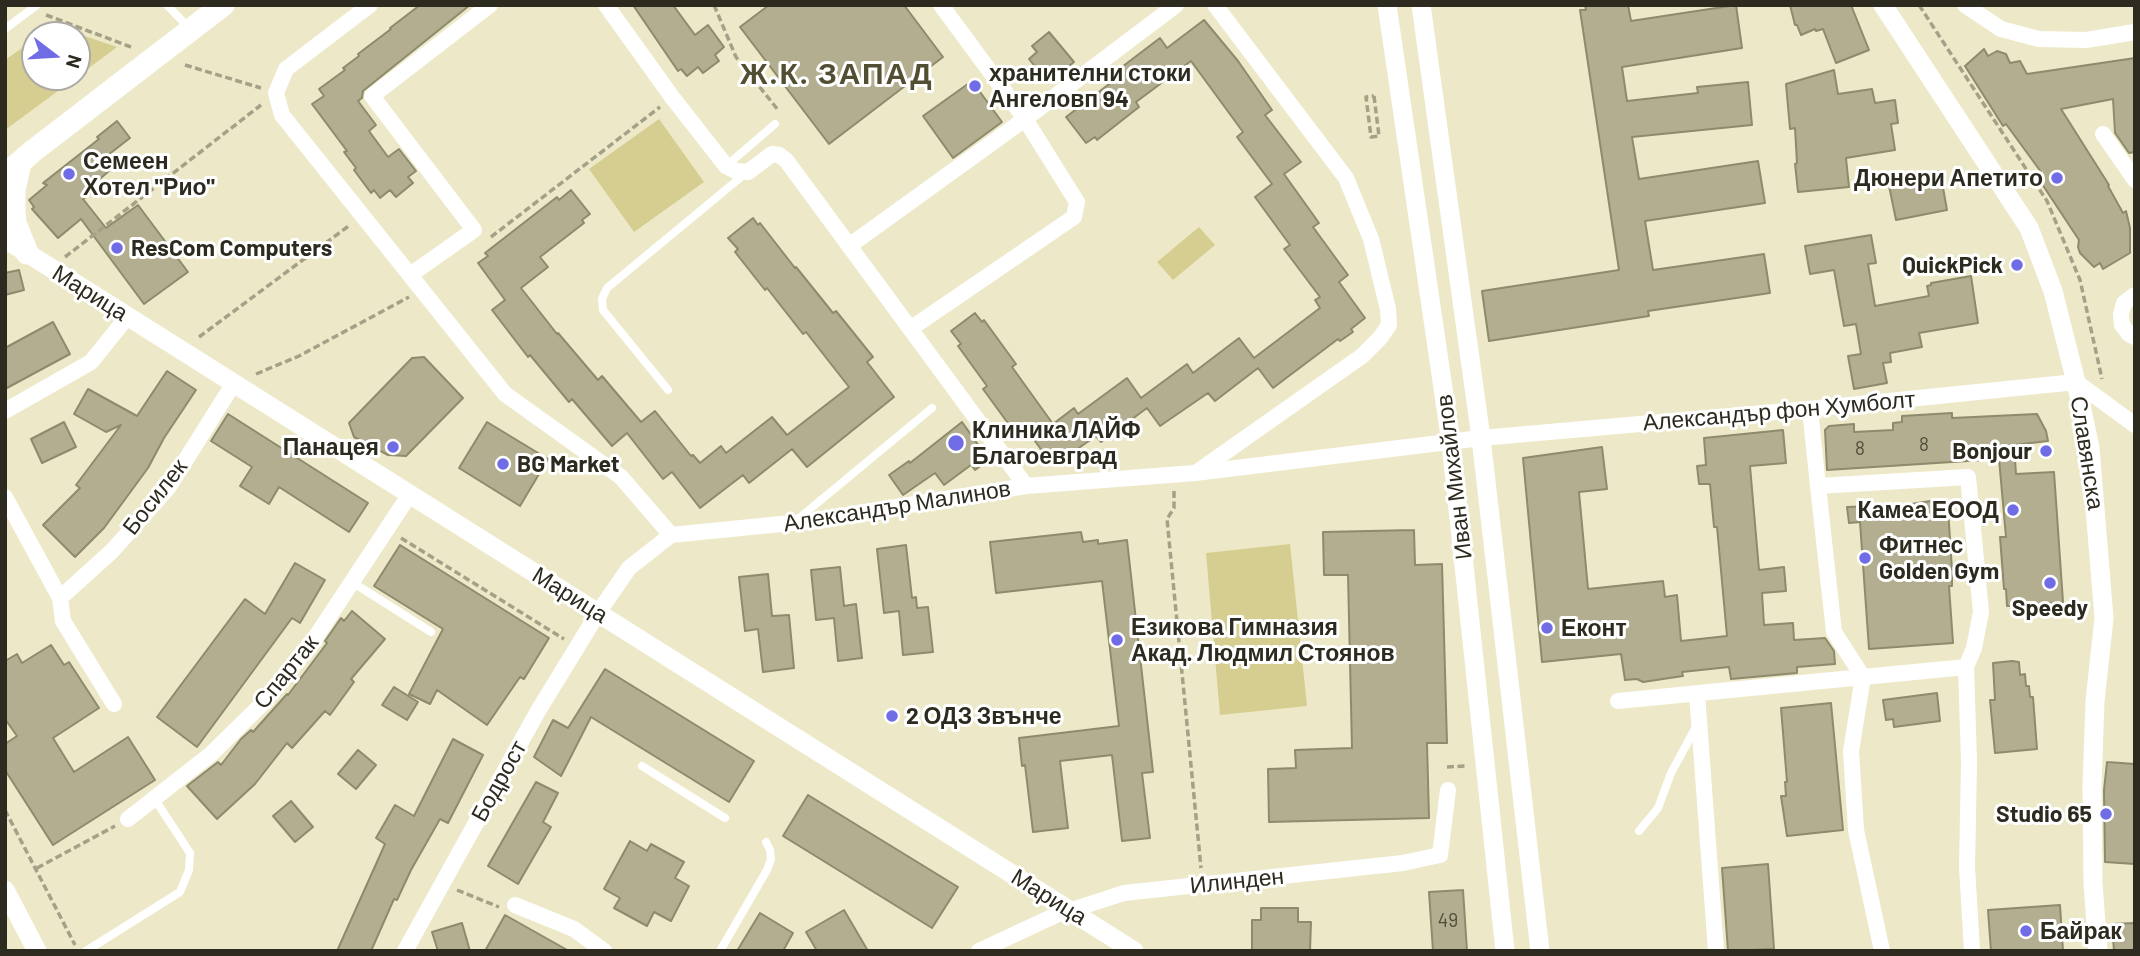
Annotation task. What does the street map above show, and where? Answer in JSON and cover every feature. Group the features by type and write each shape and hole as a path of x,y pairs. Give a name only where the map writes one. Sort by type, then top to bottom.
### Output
{"main road":[{"path":"27,253 13,212 13,169 223,5"}],"street":[{"path":"370,5 286,69 276,93 282,115 505,394 621,477 671,535 629,568 598,613"},
{"path":"410,275 474,230 372,96 490,5"},
{"path":"606,5 726,166 736,171 748,172 772,154 786,160 1026,486"},
{"path":"910,329 1074,217 1077,202 1025,119 941,5"},
{"path":"849,246 1025,119 1175,5"},
{"path":"1195,473 1362,356 1389,325 1388,309 1371,239 1346,178 1215,5"},
{"name":"Иван Михайлов","path":"1387,5 1451,443 1505,951"},
{"name":"Иван Михайлов","path":"1421,5 1481,438 1540,951"},
{"name":"Славянска","path":"1883,5 2029,228 2053,291 2076,382 2090,448 2104,618 2095,701 2092,787 2093,883 2098,951"},
{"path":"1965,5 2001,29 2039,39 2086,40 2135,32"},
{"path":"2103,134 2135,180"},
{"name":"Марица","path":"5,239 1134,951"},
{"path":"2135,295 2124,303 2120,314 2122,325 2135,337"},
{"path":"5,411 91,362 128,316"},
{"path":"2076,382 2135,425"},
{"name":"Александър фон Хумболт","path":"1481,438 2076,382"},
{"name":"Босилек","path":"60,598 112,551 168,488 234,383"},
{"path":"1810,409 1834,632 1863,677 1851,751 1856,830 1882,951"},
{"name":"Александър Малинов","path":"671,535 793,523 1026,486 1195,473 1481,438"},
{"path":"1818,486 1968,477 1981,612 1974,648 1966,667 1969,762 1967,867 1972,951"},
{"name":"Спартак","path":"128,819 211,754 262,704 313,641 410,494"},
{"path":"5,497 60,598 63,621 114,704"},
{"name":"Бодрост","path":"405,951 538,712 598,613"},
{"path":"1618,701 1966,667"},
{"path":"1698,694 1716,951"},
{"name":"Илинден","path":"979,951 1056,915 1124,893 1403,863 1440,855 1448,790"},
{"path":"5,890 37,951"},
{"path":"509,907 574,929 604,951"}],"lane":[{"path":"167,5 191,30"},
{"path":"5,29 34,7"},
{"path":"726,166 775,124"},
{"path":"668,390 603,310 602,299 607,288 748,172"},
{"path":"793,523 932,408"},
{"path":"352,582 431,632"},
{"path":"1639,831 1658,808 1671,773 1698,722"},
{"path":"642,766 725,818"},
{"path":"86,951 180,892 189,870 190,853 154,797"},
{"path":"720,951 767,870 771,859 766,842"}],"path":[{"path":"714,5 736,57 784,117 775,124"},
{"path":"34,7 131,47"},
{"path":"185,65 276,93"},
{"path":"51,268 276,93"},
{"path":"1374,96 1379,136 1371,137 1366,97 1374,96"},
{"path":"181,350 363,215"},
{"path":"1174,508 1167,519 1203,884"},
{"path":"387,529 577,648"},
{"path":"1447,767 1465,766 1466,769"},
{"path":"5,810 78,951"},
{"path":"37,868 128,819"},
{"path":"442,884 509,907"}],"shaded area":[{"path":"91,38 117,47 91,66"},
{"path":"21,49 21,91 58,91 5,130 5,60"},
{"path":"659,119 704,182 634,232 589,169"},
{"path":"1199,227 1215,245 1173,280 1157,262"},
{"path":"1290,544 1307,706 1220,715 1206,553"}],"building":[{"path":"420,5 470,5 363,91 362,98 358,101 376,125 369,131 388,157 399,149 416,171 408,177 413,183 396,197 390,190 380,198 374,190 371,193 354,170 356,168 344,152 347,151 312,104 324,96 319,89"},
{"path":"633,5 673,5 695,35 708,25 724,47 715,55 719,61 703,73 698,67 687,76 681,69 678,71"},
{"path":"769,5 904,5 943,57 829,144 740,27"},
{"path":"1585,5 1628,5 1631,21 1736,5 1742,48 1622,67 1627,101 1698,93 1697,87 1748,82 1752,125 1632,137 1639,179 1758,161 1765,203 1645,221 1653,270 1764,254 1770,293 1648,311 1649,316 1489,341 1482,291 1619,270 1580,10 1586,10"},
{"path":"1790,5 1851,5 1869,50 1836,63 1823,29 1815,29 1801,35 1795,25"},
{"path":"1204,20 1238,61 1272,110 1265,115 1301,162 1284,174 1319,223 1313,227 1348,275 1339,282 1365,318 1351,329 1353,332 1340,341 1338,339 1273,388 1258,368 1215,401 1208,393 1160,426 1147,408 1101,442 1096,436 1053,466 1027,430 1018,437 983,389 987,386 958,346 961,344 951,331 975,313 982,322 984,320 1016,364 1012,367 1053,424 1074,408 1078,414 1127,378 1141,398 1187,364 1193,373 1239,338 1254,358 1320,308 1315,300 1320,297 1284,249 1290,245 1255,197 1272,184 1237,137 1243,132 1191,61 1136,102 1139,107 1097,140 1095,137 1086,143 1066,117 1117,78 1114,73 1160,38 1167,48"},
{"path":"1049,32 1074,62 1048,83 1029,59 1037,52 1032,46"},
{"path":"1984,49 1988,56 1997,51 2006,54 2010,63 2020,61 2027,74 2135,58 2135,152 2129,153 2115,133 2113,99 2061,109 2109,185 2123,213 2126,211 2130,228 2130,253 2103,269 2100,263 2094,267 2080,253 2079,240 2036,175 2041,172 2006,124 2003,126 1965,66"},
{"path":"1834,70 1838,94 1872,89 1875,103 1895,100 1898,123 1891,124 1895,150 1846,158 1849,187 1798,192 1795,128 1790,129 1786,84"},
{"path":"972,81 1002,122 953,158 923,116"},
{"path":"117,121 130,138 108,155 116,165 87,190 90,194 83,199 106,228 138,205 188,272 144,304 81,219 58,238 32,209 34,207 29,200 47,185 43,183 99,139 97,137"},
{"path":"1940,171 1947,210 1896,220 1888,181"},
{"path":"571,190 590,214 582,220 584,223 540,257 548,267 521,288 598,380 602,376 641,422 655,411 691,456 700,463 721,446 726,453 772,417 787,435 849,387 806,332 803,334 735,252 738,249 728,238 753,218 873,357 867,362 894,397 807,467 792,449 749,483 743,475 700,508 672,472 663,479 627,433 612,446 572,399 569,402 530,355 528,357 492,310 505,300 478,263 488,256 485,253 557,197 559,200"},
{"path":"1871,235 1876,263 1868,264 1875,306 1929,296 1927,286 1931,283 1971,276 1978,323 1919,333 1922,347 1890,353 1891,362 1883,363 1887,383 1854,389 1848,356 1861,354 1856,324 1844,326 1834,270 1810,274 1805,246"},
{"path":"19,270 24,290 5,295 5,273"},
{"path":"53,322 70,354 5,389 5,348"},
{"path":"424,357 463,398 406,456 388,455 354,437 349,423 412,358"},
{"path":"167,371 196,390 148,468 104,528 75,557 43,525 80,488 76,485 121,425 106,432 74,414 88,389 137,416"},
{"path":"1952,413 1952,418 2037,414 2048,441 2014,445 2016,474 2054,472 2063,602 2007,606 2000,537 2006,537 1999,459 1827,470 1825,430 1829,426 1854,424 1854,432 1893,430 1893,423 1902,422 1902,416"},
{"path":"228,414 368,503 349,532 279,487 269,504 240,486 252,467 211,441"},
{"path":"64,422 76,447 42,463 31,439"},
{"name":"BG Market","path":"487,422 548,459 520,506 459,468"},
{"path":"962,422 989,460 975,470 971,465 944,485 935,473 903,495 889,475 909,461 910,463"},
{"path":"1783,430 1786,463 1750,466 1759,570 1784,567 1786,591 1762,593 1764,625 1793,623 1794,640 1825,638 1834,651 1835,664 1797,667 1797,673 1731,679 1729,667 1682,672 1683,676 1643,682 1637,679 1625,680 1621,654 1542,662 1523,458 1602,447 1607,489 1579,492 1588,589 1663,581 1665,597 1677,595 1681,641 1727,636 1717,527 1714,527 1710,484 1699,484 1697,466 1706,465 1704,438"},
{"path":"1937,500 1948,508 1953,643 1869,649 1860,522 1849,523 1847,507 1905,505"},
{"path":"1414,530 1415,565 1442,564 1447,743 1427,743 1429,818 1269,822 1268,769 1296,768 1295,750 1352,748 1348,575 1324,575 1323,532"},
{"path":"1081,532 1083,542 1098,540 1098,544 1127,540 1153,772 1142,773 1150,838 1122,841 1112,755 1060,761 1068,828 1033,832 1019,738 1119,726 1102,581 996,593 990,542"},
{"path":"400,545 549,638 524,679 520,677 487,725 437,690 430,704 409,694 443,629 374,586"},
{"path":"906,545 912,598 916,597 917,608 928,607 933,652 903,655 899,611 884,613 877,549"},
{"path":"295,563 325,580 300,623 292,618 197,747 157,717 245,599 265,614"},
{"path":"840,567 844,606 856,604 862,658 838,661 834,618 816,620 811,570"},
{"path":"768,574 772,616 789,615 794,668 763,672 758,629 745,631 739,577"},
{"path":"352,611 385,639 351,679 354,682 330,715 325,711 292,748 287,743 255,784 217,819 187,786 218,762 221,765 241,739 251,730 253,732 288,695 327,643 325,641 341,618 344,621"},
{"path":"51,645 64,665 69,662 99,708 53,738 74,772 128,737 155,780 53,845 5,770 5,744 17,736 5,719 5,661 17,654 22,663"},
{"path":"2019,662 2020,675 2025,674 2026,686 2029,686 2030,697 2033,697 2037,749 1995,753 1990,700 1995,700 1993,663"},
{"path":"605,669 754,761 729,802 591,717 561,776 534,757 553,720 568,728"},
{"path":"394,687 418,702 407,720 382,705"},
{"path":"1937,693 1940,721 1894,727 1893,719 1886,720 1883,700"},
{"path":"1831,703 1843,830 1787,836 1781,796 1786,796 1787,782 1781,708"},
{"path":"453,739 483,755 448,823 440,819 397,900 394,899 371,951 337,951 385,844 376,838 395,805 414,816"},
{"path":"358,750 376,765 356,789 338,774"},
{"path":"2107,762 2135,764 2135,864 2105,862 2104,790"},
{"path":"536,782 558,793 543,822 551,827 518,884 488,866"},
{"path":"808,795 958,887 932,928 783,836"},
{"path":"291,801 313,827 295,842 273,816"},
{"path":"630,841 647,851 651,844 684,862 675,878 689,886 671,921 654,912 647,926 614,908 620,898 604,889"},
{"path":"1768,864 1774,949 1728,951 1722,868"},
{"path":"1463,890 1467,951 1433,951 1429,892"},
{"name":"Байрак","path":"2060,905 2063,951 1991,951 1988,910"},
{"path":"1261,908 1298,908 1298,922 1311,922 1310,951 1252,951 1252,920 1261,920"},
{"path":"844,910 868,951 817,951 806,932"},
{"path":"760,913 793,933 783,951 737,951"},
{"path":"505,915 569,951 485,951"},
{"path":"462,923 470,951 438,951 432,932"},
{"path":"2135,923 2135,951 2114,951 2112,924"}],"place":[{"name":"хранителни стоки Ангеловп 94","path":"975,86"},
{"name":"Семеен Хотел \"Рио\"","path":"69,174"},
{"name":"Дюнери Апетито","path":"2057,178"},
{"name":"ResCom Computers","path":"117,248"},
{"name":"QuickPick","path":"2017,265"},
{"name":"Клиника ЛАЙФ Благоевград","path":"956,443"},
{"name":"Панацея","path":"393,447"},
{"name":"Bonjour","path":"2046,451"},
{"name":"BG Market","path":"503,464"},
{"name":"Камеа ЕООД","path":"2013,510"},
{"name":"Фитнес Golden Gym","path":"1865,558"},
{"name":"Speedy","path":"2050,583"},
{"name":"Еконт","path":"1547,628"},
{"name":"Езикова Гимназия Акад. Людмил Стоянов","path":"1117,640"},
{"name":"2 ОДЗ Звънче","path":"892,716"},
{"name":"Studio 65","path":"2106,814"},
{"name":"Байрак","path":"2026,931"}],"district":[{"name":"Ж.К. ЗАПАД","path":"837,74"}]}
